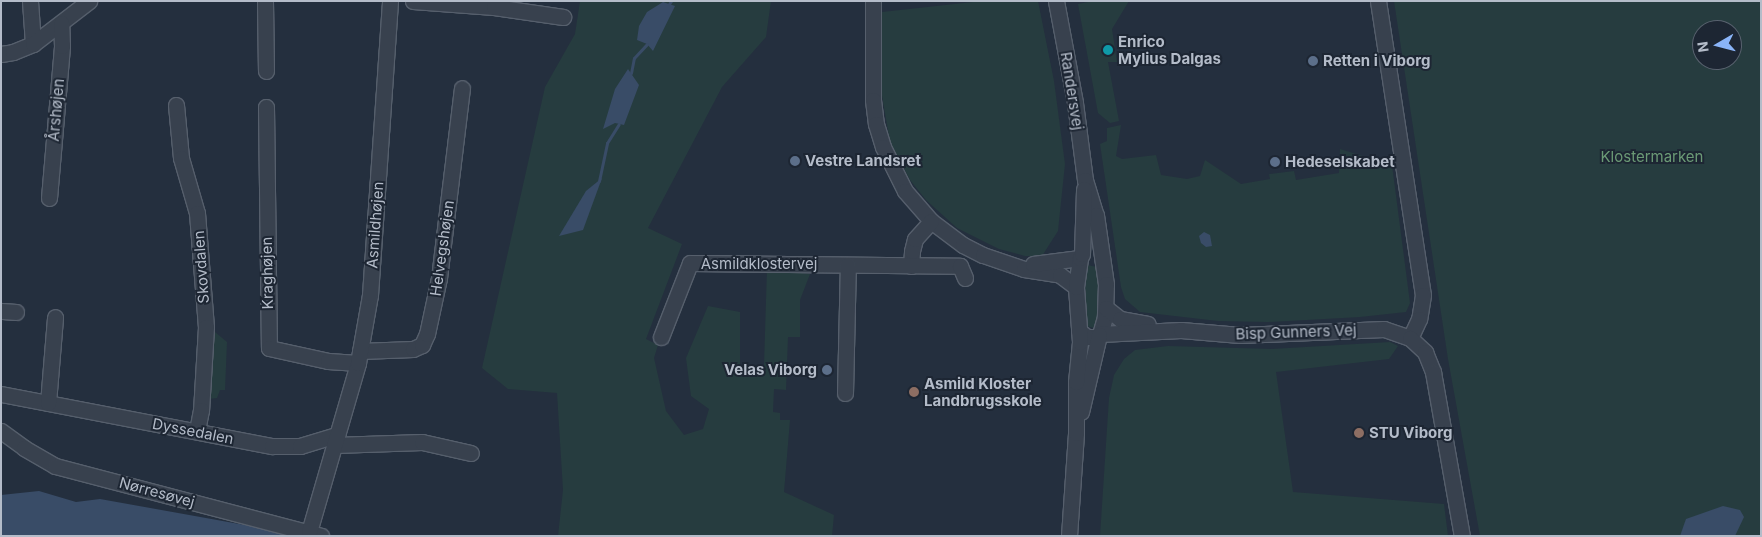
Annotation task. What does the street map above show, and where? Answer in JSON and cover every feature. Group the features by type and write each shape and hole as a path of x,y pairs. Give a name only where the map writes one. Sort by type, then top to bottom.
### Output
{"street":[{"path":"30,1 33,44"},
{"path":"1,54 13,52 33,44 89,1"},
{"path":"265,1 266,71"},
{"name":"Asmildhøjen","path":"315,534 336,440 359,357 370,295 390,1"},
{"path":"413,1 494,7 563,17"},
{"path":"873,1 873,100 876,124 893,170 905,190 931,221 963,245 1007,264 1041,273 1060,275 1076,287"},
{"name":"Randersvej","path":"1056,1 1075,103 1085,180 1096,215 1103,260 1106,308 1076,433"},
{"path":"1378,1 1423,295 1419,318 1410,338 1425,352 1433,372 1462,536"},
{"name":"Årshøjen","path":"49,198 62,46 61,22"},
{"name":"Helvegshøjen","path":"359,357 413,349 422,344 427,334 439,278 462,88"},
{"name":"Skovdalen","path":"176,105 181,158 198,213 206,327 201,410 197,431"},
{"name":"Kraghøjen","path":"266,107 269,348 328,362 359,357"},
{"name":"Randersvej","path":"1076,433 1076,382 1080,348 1076,287 1081,256 1085,180"},
{"path":"911,266 912,251 916,239 931,221"},
{"path":"1007,264 1050,264 1096,254 1103,260"},
{"name":"Asmildklostervej","path":"661,336 690,263 960,266 965,278"},
{"path":"845,393 848,265"},
{"name":"Bisp Gunners Vej","path":"1106,308 1120,319 1181,330 1240,335 1384,329 1410,338"},
{"path":"48,403 55,317"},
{"name":"Bisp Gunners Vej","path":"1079,331 1087,337 1099,334 1181,330"},
{"name":"Dyssedalen","path":"1,394 272,446 300,446 336,440"},
{"name":"Nørresøvej","path":"1,431 24,448 55,466 315,534"},
{"path":"1069,536 1076,433"},
{"path":"336,440 422,442 471,453"}],"green space":[{"path":"580,1 771,1 766,37 722,87 648,228 682,244 646,339 658,345 654,358 666,411 684,435 703,429 709,409 691,396 686,358 708,306 740,312 740,366 764,365 767,268 810,274 800,300 800,337 788,337 786,390 774,389 773,412 780,413 780,420 790,420 784,492 834,515 832,536 558,536 563,490 557,393 508,389 482,368 545,87 575,34"},
{"path":"982,1 1038,1 1054,81 1065,164 1058,231 1042,256 1025,256 999,249 957,228 926,200 910,180 890,142 882,96 882,12"},
{"path":"1093,1 1129,1 1112,29 1117,62 1108,62 1119,121 1110,123 1098,113 1078,4"},
{"name":"Klostermarken","path":"1394,1 1761,1 1761,536 1480,536 1448,359"},
{"path":"1121,125 1116,156 1122,159 1156,155 1161,175 1187,179 1200,176 1205,160 1241,184 1270,179 1269,174 1294,171 1296,180 1339,173 1340,149 1392,165 1410,303 1406,312 1360,317 1268,322 1218,321 1140,312 1125,299 1121,287 1100,144 1107,141 1107,128"},
{"path":"1087,265 1097,267 1098,311 1094,328 1086,326 1084,298"},
{"path":"215,332 227,342 225,390 220,390 217,398 209,399 207,394 210,334"},
{"path":"1390,342 1398,346 1389,359 1276,372 1293,492 1444,504 1448,536 1100,536 1109,398 1114,375 1124,359 1135,350 1168,346 1272,349"}],"water":[{"path":"663,2 675,6 653,51 647,44 637,40 639,26 647,12"},
{"path":"628,69 639,85 624,125 615,123 603,129 615,89"},
{"path":"602,178 583,230 559,236 586,191"},
{"path":"1204,232 1210,235 1212,246 1206,247 1201,243 1199,236"},
{"path":"39,491 76,502 100,499 262,528 288,536 1,536 1,495"},
{"path":"1723,506 1740,510 1744,517 1735,536 1680,536 1686,519"}],"waterway":[{"path":"631,73 634,58 647,44"},
{"path":"599,181 607,143 619,124"}],"place":[{"name":"Enrico Mylius Dalgas","path":"1108,50"},
{"name":"Retten i Viborg","path":"1313,61"},
{"name":"Vestre Landsret","path":"795,161"},
{"name":"Hedeselskabet","path":"1275,162"},
{"name":"Velas Viborg","path":"827,370"},
{"name":"Asmild Kloster Landbrugsskole","path":"914,392"},
{"name":"STU Viborg","path":"1359,433"}]}
